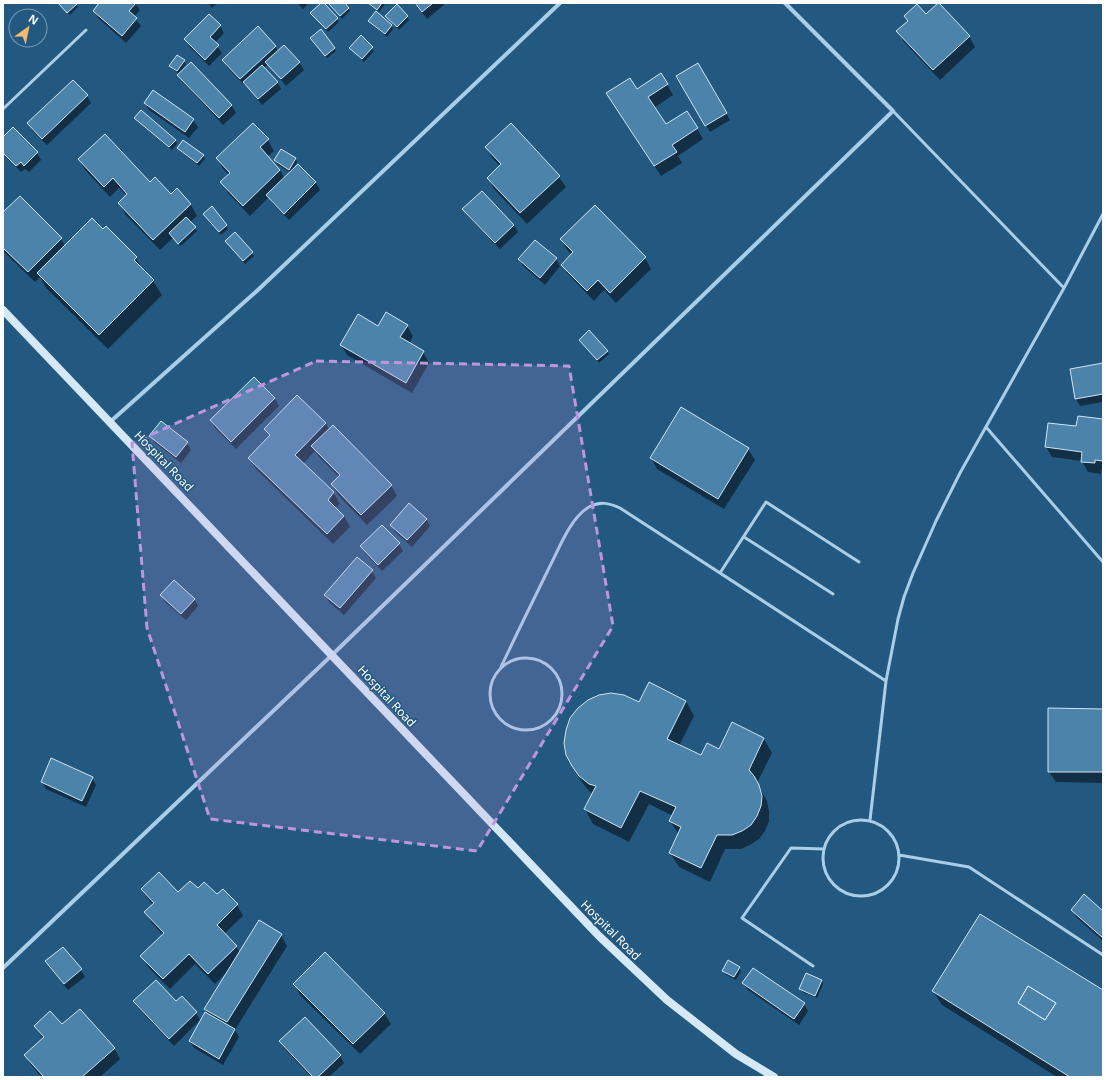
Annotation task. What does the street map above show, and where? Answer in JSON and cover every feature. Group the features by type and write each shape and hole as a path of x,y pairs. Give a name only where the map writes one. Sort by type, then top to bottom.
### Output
{"street":[{"path":"110,422 258,289 560,3"},
{"path":"3,968 332,655 893,111 785,3"},
{"name":"Hospital Road","path":"3,310 599,936 667,1000 736,1054 774,1077"}],"lane":[{"path":"3,110 86,30"},
{"path":"893,111 1064,288"},
{"path":"870,820 886,681 898,619 912,573 945,502 1064,288 1103,214"},
{"path":"986,426 1103,562"},
{"path":"720,573 766,502 859,562"},
{"path":"501,667 513,660 525,658 538,660 549,666 558,675 562,687 563,700 558,712 550,722 540,729 527,731 514,729 503,723 495,713 490,702 490,689 494,677 501,667 571,526 582,512 595,504 603,503 611,504 620,508 886,681"},
{"path":"744,537 833,594"},
{"path":"858,819 870,820 881,825 890,833 896,843 899,855 898,866 894,878 886,887 876,893 864,896 852,895 841,890 832,882 826,872 823,861 824,848 828,837 836,828 846,822 858,819"},
{"path":"813,966 742,918 791,848 824,848"},
{"path":"899,855 969,867 1103,955"}],"highlighted area":[{"path":"316,361 569,366 613,626 477,851 210,819 147,628 132,443"}],"building":[{"path":"58,3 76,3 77,4 67,13"},
{"path":"99,3 136,3 129,11 137,18 122,36 93,11"},
{"path":"321,3 324,3 338,18 326,29 310,13"},
{"path":"328,3 345,3 349,8 340,16"},
{"path":"368,3 382,3 377,10"},
{"path":"415,3 433,3 422,12"},
{"path":"938,3 970,36 933,70 896,31 908,21 904,16 917,4 926,14"},
{"path":"397,4 408,16 397,27 385,16"},
{"path":"376,11 392,25 385,34 368,21"},
{"path":"209,14 221,25 210,37 219,45 205,60 184,39"},
{"path":"258,26 276,46 240,79 222,60"},
{"path":"321,29 335,48 325,56 310,38"},
{"path":"361,35 373,47 362,59 349,48"},
{"path":"284,45 300,62 281,79 265,62"},
{"path":"177,55 185,60 177,71 169,66"},
{"path":"191,62 232,105 219,118 177,75"},
{"path":"698,63 727,113 705,126 676,76"},
{"path":"262,65 278,82 258,99 243,82"},
{"path":"661,73 668,84 648,97 666,124 687,111 698,128 672,145 677,152 654,166 606,93 630,78 637,89"},
{"path":"73,80 88,95 42,139 27,123"},
{"path":"153,90 194,119 185,132 144,103"},
{"path":"141,110 176,140 169,147 134,118"},
{"path":"253,123 269,139 260,147 280,170 243,206 220,182 230,173 216,158"},
{"path":"511,123 560,176 520,213 487,178 501,164 485,147"},
{"path":"13,127 38,152 24,166 21,162 16,166 3,153 3,137"},
{"path":"105,134 150,182 155,177 171,194 177,188 191,204 153,240 118,203 127,194 113,178 104,187 78,159"},
{"path":"183,140 204,155 197,163 177,148"},
{"path":"281,149 296,158 289,170 274,160"},
{"path":"298,164 316,182 284,214 266,195"},
{"path":"482,191 514,225 495,243 462,209"},
{"path":"20,196 62,238 28,272 3,248 3,212"},
{"path":"595,205 646,257 610,293 598,280 587,291 561,265 573,252 560,239"},
{"path":"212,206 227,225 219,232 203,214"},
{"path":"186,217 196,227 178,244 169,233"},
{"path":"92,218 103,229 106,226 137,257 134,260 154,280 99,335 37,273"},
{"path":"235,232 253,252 243,261 225,241"},
{"path":"535,240 557,258 540,278 518,259"},
{"path":"386,312 408,325 400,337 424,351 406,383 340,345 358,314 378,326"},
{"path":"589,330 608,351 597,360 579,340"},
{"path":"1103,363 1103,394 1075,399 1070,369"},
{"path":"254,377 275,398 231,442 210,420"},
{"path":"297,395 326,423 295,455 334,492 328,500 344,516 327,534 248,458 270,435 264,429"},
{"path":"681,407 749,448 718,499 650,458"},
{"path":"1078,416 1103,419 1103,461 1095,460 1095,463 1081,462 1082,452 1045,447 1048,423 1076,426"},
{"path":"161,421 188,442 176,457 149,436"},
{"path":"333,425 392,485 361,515 331,484 340,475 311,446"},
{"path":"409,503 427,519 407,540 390,525"},
{"path":"382,525 400,543 378,565 360,546"},
{"path":"357,557 373,570 340,608 324,595"},
{"path":"174,580 195,599 181,614 160,595"},
{"path":"649,682 686,701 667,739 701,755 707,743 719,749 732,722 764,738 749,770 759,785 762,796 761,806 757,816 751,825 742,831 732,835 717,835 701,868 669,853 681,827 669,821 676,807 640,791 621,828 584,809 596,786 589,784 579,776 566,755 564,743 566,730 570,718 578,708 588,700 599,695 611,693 624,695 639,702"},
{"path":"1048,708 1103,709 1103,772 1048,772"},
{"path":"51,758 93,777 82,801 41,782"},
{"path":"159,872 178,892 190,881 198,888 204,882 217,894 223,889 238,904 217,925 237,946 208,974 189,954 163,979 140,956 164,933 144,912 154,903 141,889"},
{"path":"1084,894 1103,911 1103,938 1071,910"},
{"path":"980,914 1103,990 1103,1077 1070,1077 932,991","holes":["1028,986 1056,1003 1045,1020 1018,1003"]},
{"path":"259,920 282,934 227,1022 204,1009"},
{"path":"63,947 82,969 64,984 45,961"},
{"path":"325,952 385,1013 353,1044 293,984"},
{"path":"728,960 740,967 734,977 722,971"},
{"path":"753,968 805,1003 794,1019 742,983"},
{"path":"806,973 822,980 815,996 799,989"},
{"path":"156,980 176,1001 182,996 197,1012 169,1039 133,1001"},
{"path":"1028,986 1056,1003 1045,1020 1018,1003"},
{"path":"80,1009 115,1048 82,1077 44,1077 24,1055 44,1037 34,1026 50,1011 62,1024"},
{"path":"205,1012 235,1029 219,1059 189,1041"},
{"path":"305,1017 341,1055 318,1077 313,1077 279,1041"}]}
